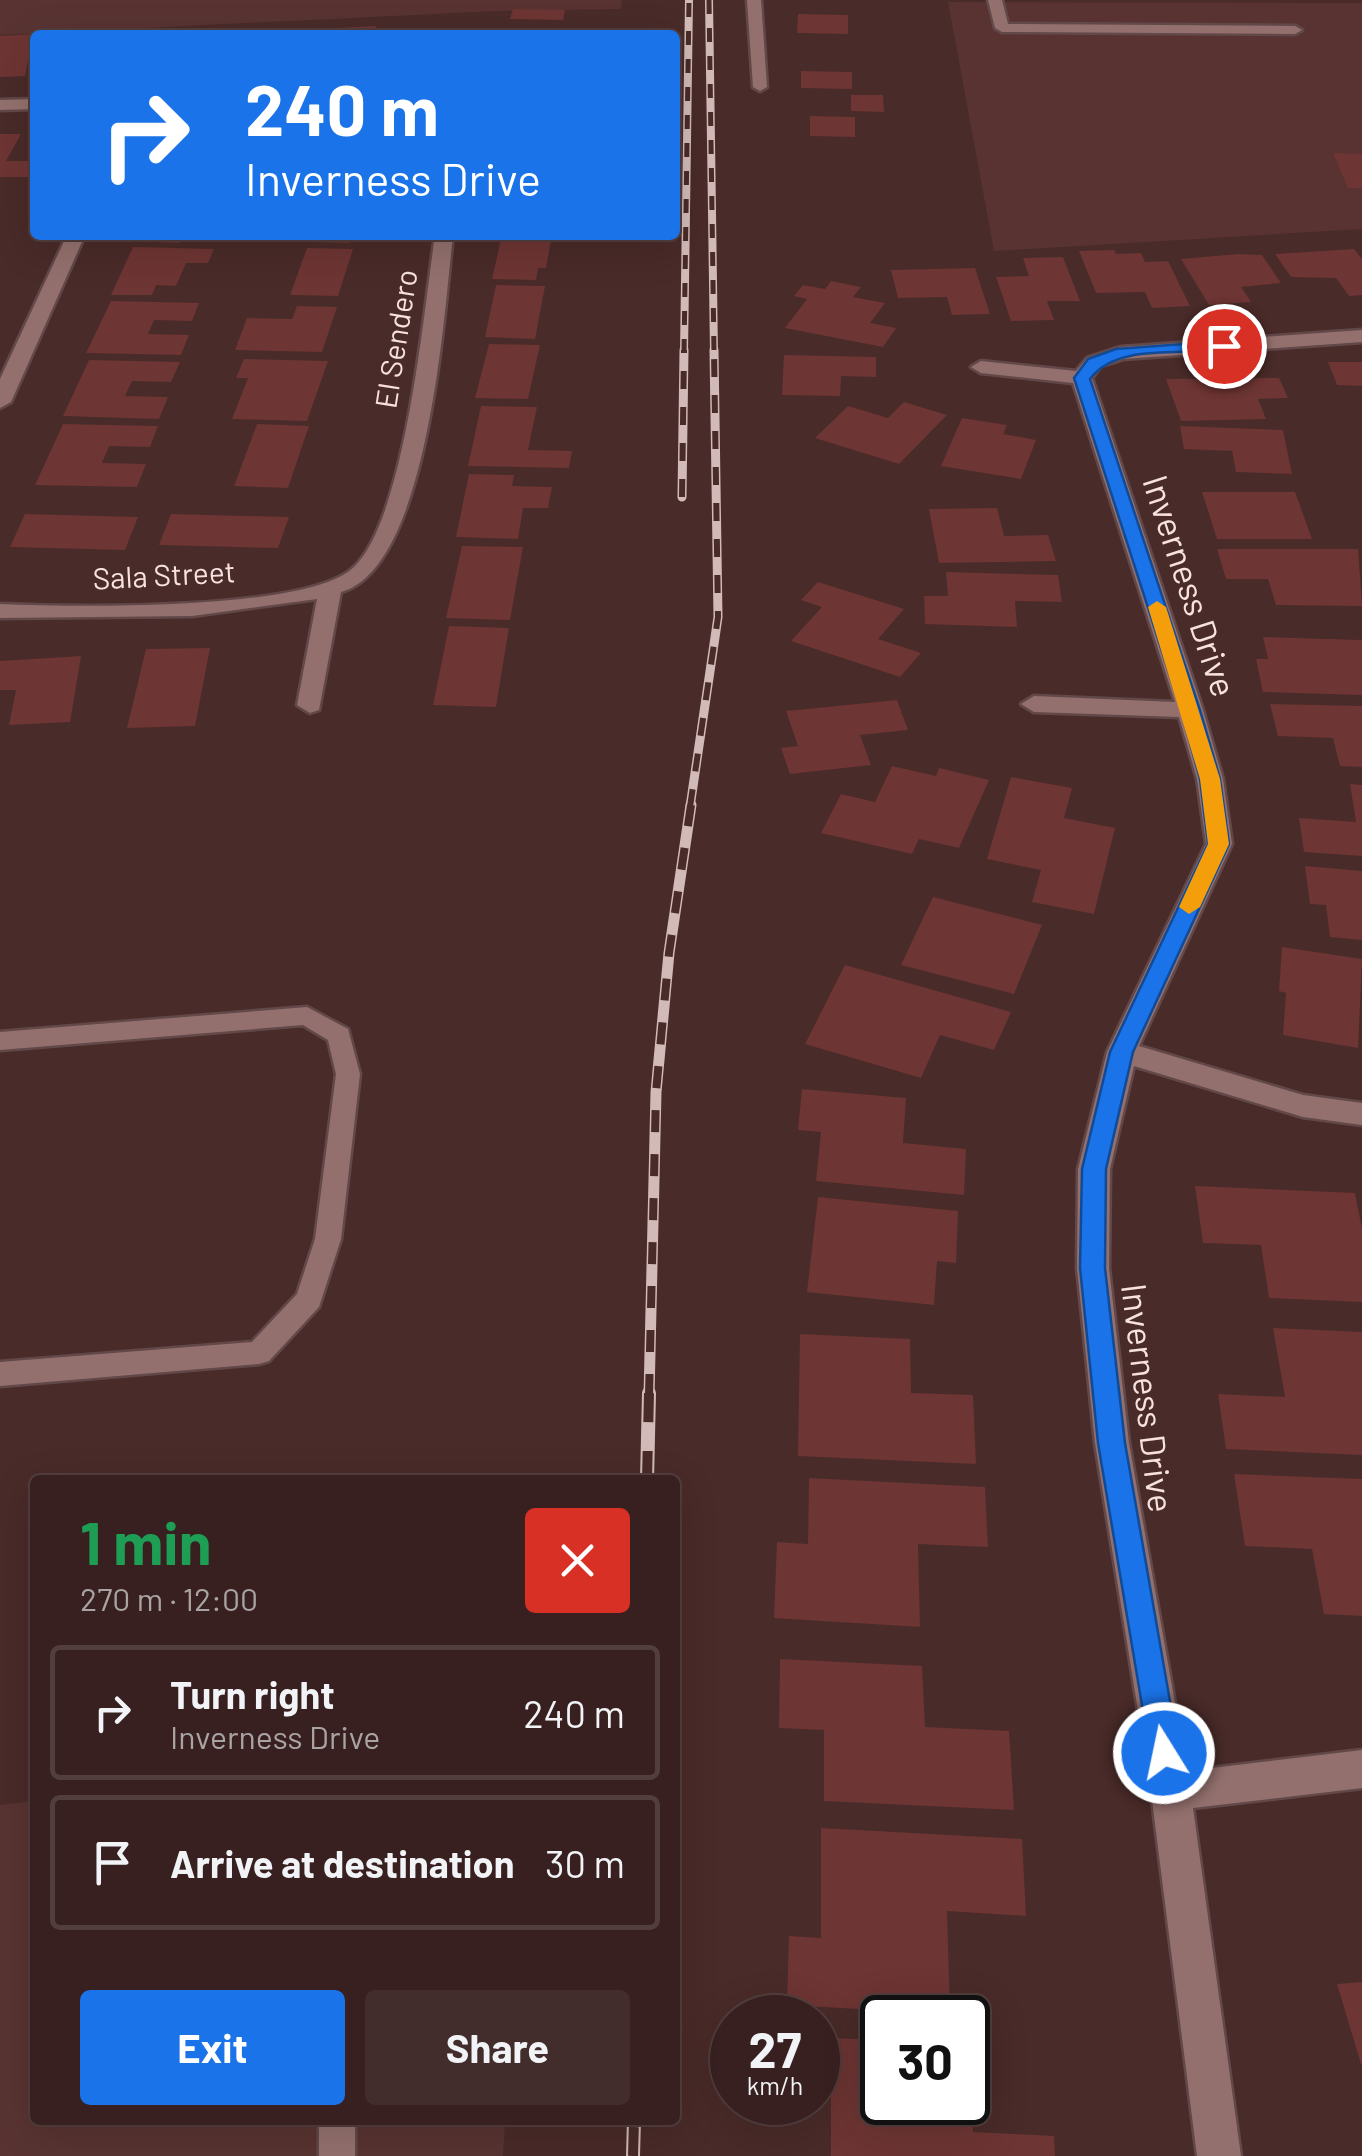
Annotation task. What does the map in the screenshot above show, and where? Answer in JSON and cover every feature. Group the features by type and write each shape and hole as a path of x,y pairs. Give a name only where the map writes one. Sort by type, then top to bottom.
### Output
{"street":[{"path":"0,106 30,104"},
{"path":"0,402 74,240"},
{"name":"El Sendero","path":"410,453 443,240"},
{"path":"981,367 1082,378 1094,362 1121,353 1362,336"},
{"name":"Inverness Drive","path":"1082,378 1190,710 1210,779 1218,844 1122,1052 1094,1169 1093,1268 1112,1443 1171,1792 1218,2156"},
{"name":"Sala Street","path":"0,611 37,614 259,604 330,590 362,574 401,502 410,453"},
{"path":"310,705 330,590"},
{"path":"1034,704 1190,710"},
{"path":"1122,1052 1303,1106 1362,1114"},
{"path":"1171,1792 1362,1769"}],"lane":[{"path":"754,0 760,87"},
{"path":"995,0 1002,28 1295,30"},
{"path":"0,1041 307,1016 339,1035 348,1074 328,1239 309,1300 259,1353 0,1374"},
{"path":"336,2156 337,2125"}],"shaded area":[{"path":"0,0 622,0 621,9 30,30 30,34 0,35"},
{"path":"948,2 1362,3 1362,229 994,251"},
{"path":"30,1802 30,2125 505,2125 503,2156 0,2156 0,1805"}],"building":[{"path":"513,9 565,10 563,20 510,19"},
{"path":"798,14 848,15 848,34 797,33"},
{"path":"376,26 376,30 337,30"},
{"path":"30,34 25,76 0,77 0,36"},
{"path":"801,71 852,72 852,89 801,88"},
{"path":"851,95 883,95 884,112 851,111"},
{"path":"810,116 855,117 855,137 810,136"},
{"path":"0,134 21,134 6,161 30,161 28,177 0,177"},
{"path":"1333,153 1362,154 1362,188 1348,188"},
{"path":"132,240 180,240 179,243"},
{"path":"315,240 351,240 350,243"},
{"path":"501,240 551,240 546,268 538,268 536,280 492,279"},
{"path":"133,247 214,249 208,263 186,263 176,286 156,285 152,295 111,295"},
{"path":"307,248 353,249 338,296 290,295"},
{"path":"1354,249 1362,259 1362,295 1349,296 1336,278 1291,277 1275,254"},
{"path":"1114,250 1116,254 1141,253 1145,262 1168,261 1190,306 1152,308 1145,292 1096,293 1079,251"},
{"path":"1262,255 1281,283 1241,287 1251,302 1209,305 1181,259"},
{"path":"1063,257 1080,301 1047,301 1054,320 1011,321 996,277 1029,276 1023,258"},
{"path":"975,268 990,314 952,315 947,297 898,298 891,270"},
{"path":"831,281 861,287 853,297 885,303 870,323 896,328 883,347 785,328 807,299 794,296 803,285 825,289"},
{"path":"496,285 545,286 535,339 485,337"},
{"path":"111,301 199,303 192,321 154,320 148,334 189,335 181,355 86,353"},
{"path":"297,306 337,307 322,352 235,350 247,318 292,319"},
{"path":"489,344 540,345 528,399 475,398"},
{"path":"784,355 876,357 876,377 841,376 840,396 782,395"},
{"path":"244,359 328,361 307,421 232,419 248,378 236,378"},
{"path":"89,360 180,362 171,382 132,381 125,396 168,397 159,419 63,416"},
{"path":"1328,362 1362,362 1362,386 1337,385"},
{"path":"1279,378 1288,398 1258,399 1266,419 1181,421 1166,379"},
{"path":"904,402 947,415 899,464 815,438 848,406 888,418"},
{"path":"481,406 537,407 528,450 572,451 569,468 468,466"},
{"path":"962,418 1007,425 1003,434 1036,440 1021,479 941,466"},
{"path":"63,424 158,426 150,447 109,446 102,463 146,464 137,487 35,485"},
{"path":"257,424 309,426 288,488 234,486"},
{"path":"1180,426 1283,430 1292,474 1236,472 1232,451 1184,449"},
{"path":"469,474 514,475 512,486 552,487 548,508 523,508 518,539 456,537"},
{"path":"1202,492 1295,492 1312,539 1217,539"},
{"path":"997,508 1004,536 1048,535 1056,561 939,563 929,509"},
{"path":"25,514 138,517 125,550 10,547"},
{"path":"171,514 289,517 278,548 159,545"},
{"path":"462,546 523,547 510,620 446,618"},
{"path":"1217,549 1358,549 1362,606 1276,605 1268,579 1226,579"},
{"path":"946,572 1058,575 1062,602 1015,601 1017,627 925,624 924,596 948,596"},
{"path":"818,582 904,609 878,639 921,653 900,677 791,641 822,607 801,600"},
{"path":"449,626 509,628 496,707 433,705"},
{"path":"1263,637 1362,640 1362,695 1263,692 1256,659 1268,659"},
{"path":"210,648 195,726 127,728 146,649"},
{"path":"81,656 70,722 9,725 16,690 0,690 0,661"},
{"path":"897,700 908,730 860,735 871,765 790,774 781,748 798,746 786,711"},
{"path":"1270,704 1362,706 1362,767 1340,766 1333,738 1278,736"},
{"path":"892,766 936,776 939,768 989,780 959,848 919,839 912,854 821,833 841,794 875,802"},
{"path":"1011,777 1072,788 1064,818 1115,828 1094,914 1032,902 1041,870 987,859"},
{"path":"1350,784 1362,785 1362,856 1304,852 1299,818 1356,822"},
{"path":"1305,866 1362,871 1362,940 1330,937 1326,905 1310,904"},
{"path":"933,897 1042,925 1014,994 901,965"},
{"path":"1282,947 1362,959 1358,1048 1283,1035 1286,993 1279,991"},
{"path":"845,965 1011,1012 994,1050 940,1035 921,1078 805,1044"},
{"path":"802,1089 906,1098 903,1143 966,1149 964,1195 816,1181 821,1132 798,1130"},
{"path":"1195,1186 1355,1193 1362,1229 1362,1302 1269,1298 1261,1245 1203,1243"},
{"path":"818,1197 958,1211 956,1263 937,1261 934,1305 807,1292"},
{"path":"1273,1328 1362,1332 1362,1455 1226,1449 1218,1394 1285,1397"},
{"path":"800,1334 910,1339 911,1393 973,1395 976,1464 798,1456"},
{"path":"1234,1474 1362,1479 1362,1616 1324,1614 1312,1549 1245,1546"},
{"path":"809,1478 985,1487 988,1547 918,1544 920,1627 774,1618 777,1542 808,1544"},
{"path":"780,1659 922,1666 925,1727 1009,1731 1014,1810 824,1801 824,1730 779,1728"},
{"path":"821,1828 1022,1839 1026,1916 947,1911 949,1995 860,1995 860,2009 840,2008 840,1995 787,1995 789,1936 821,1938"},
{"path":"1362,1982 1362,2064 1361,2064 1337,1984"},
{"path":"840,2038 860,2039 860,2125 973,2125 973,2132 1054,2136 1055,2156 831,2156 831,2125 840,2125"}],"railway":[{"path":"684,353 689,0"},
{"path":"709,0 714,353"},
{"path":"682,497 684,350"},
{"path":"690,807 718,617 714,350"},
{"path":"649,1396 656,1092 669,953 691,805"},
{"path":"647,1475 649,1393"},
{"path":"633,2156 634,2125"}],"slow traffic":[{"path":"1157,607 1210,779 1218,844 1189,907"}],"route":[{"path":"1164,1753 1112,1443 1093,1268 1094,1169 1122,1052 1218,844 1210,779 1190,710 1082,378 1094,362 1121,353 1224,346"}]}
